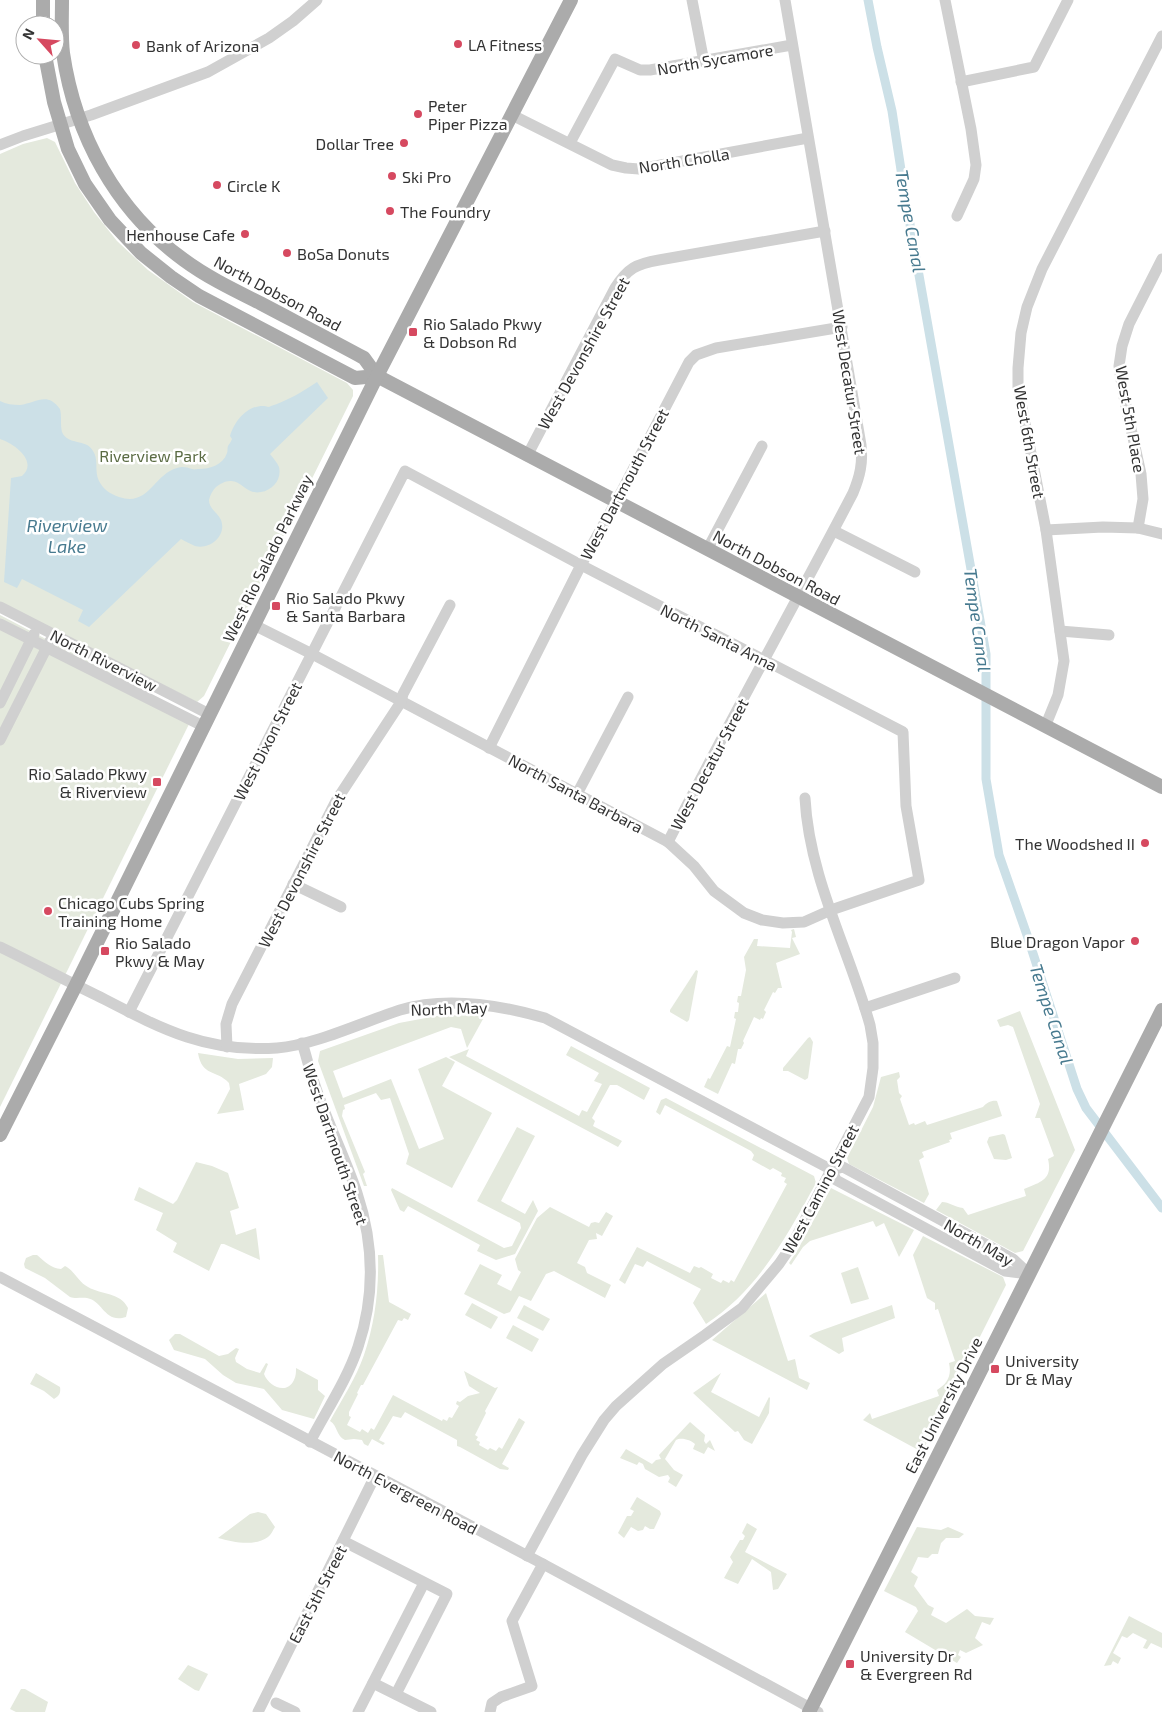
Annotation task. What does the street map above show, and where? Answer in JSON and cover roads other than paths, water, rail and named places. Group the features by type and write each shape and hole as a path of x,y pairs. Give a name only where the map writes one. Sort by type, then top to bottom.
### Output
{"main road":[{"path":"43,0 43,15"},
{"name":"North Dobson Road","path":"62,0 63,51 69,84 88,141 109,182 131,211 156,237 182,259 208,276 364,358 377,376 1162,787"},
{"name":"West Rio Salado Parkway","path":"0,1135 377,376 571,0"},
{"name":"North Dobson Road","path":"47,65 54,102 68,150 85,184 110,220 141,253 199,296 355,378 377,376"},
{"name":"East University Drive","path":"812,1711 1162,1010"}],"street":[{"path":"0,146 23,136 60,125 208,72 269,38 293,21 317,0"},
{"path":"692,0 704,62"},
{"name":"West Decatur Street","path":"668,842 834,531 853,493 860,475 863,457 785,0"},
{"path":"945,0 972,129 976,165 971,187 957,216"},
{"path":"962,82 1034,67 1068,0"},
{"name":"West 6th Street","path":"1045,727 1054,705 1064,661 1046,530 1018,387 1020,333 1027,307 1042,269 1162,36"},
{"name":"North Sycamore","path":"570,143 615,59 640,70 650,70 792,45"},
{"name":"North Cholla","path":"512,115 612,165 626,168 640,169 808,138"},
{"name":"West Devonshire Street","path":"528,456 615,288 624,275 632,268 643,262 825,232"},
{"name":"West 5th Place","path":"1138,528 1142,499 1142,474 1123,392 1119,366 1122,346 1129,324 1162,259"},
{"name":"West Dartmouth Street","path":"490,748 581,565 689,362 696,355 716,348 842,326"},
{"path":"707,550 762,446"},
{"name":"North Santa Anna","path":"405,471 581,565 903,732 906,806 919,880"},
{"name":"West Dixon Street","path":"129,1012 405,471"},
{"path":"1046,530 1103,527 1138,528 1162,534"},
{"path":"834,531 915,572"},
{"name":"West Devonshire Street","path":"227,1047 226,1024 232,1004 336,801 401,702 403,694 450,605"},
{"name":"North Riverview","path":"0,607 53,634 206,720"},
{"name":"North Riverview","path":"0,624 206,720"},
{"name":"North Santa Barbara","path":"254,625 668,842 694,866 714,891 744,913 762,920 783,923 804,922 831,910 919,880"},
{"path":"0,703 38,626"},
{"path":"1060,631 1109,635"},
{"path":"0,740 53,634"},
{"path":"577,794 628,697"},
{"name":"West Camino Street","path":"527,1556 582,1455 604,1420 629,1392 648,1375 742,1308 779,1264 792,1245 869,1097 873,1068 873,1043 865,1008 818,869 806,822 805,798"},
{"path":"293,884 341,907"},
{"name":"North May","path":"0,947 171,1032 227,1047 278,1048 302,1043 402,1009 432,1005 464,1004 493,1006 522,1011 545,1018 832,1170 836,1180 1005,1271 1029,1274"},
{"path":"865,1008 956,978"},
{"name":"West Dartmouth Street","path":"302,1043 312,1076 357,1194 367,1238 371,1285 367,1316 358,1347 310,1442"},
{"name":"North Evergreen Road","path":"0,1277 542,1564 812,1711"},
{"name":"East 5th Street","path":"258,1712 376,1476"},
{"path":"343,1541 447,1594 396,1694"},
{"path":"490,1712 492,1703 501,1697 532,1686 512,1621 542,1564"},
{"path":"358,1712 424,1583"},
{"path":"373,1683 431,1712"},
{"path":"276,1703 295,1712"}],"water":[{"name":"Riverview Lake","path":"317,382 328,398 270,454 280,471 276,483 269,489 261,492 248,490 234,481 223,483 216,487 209,500 210,506 221,520 222,531 216,540 211,544 201,547 181,539 89,627 78,621 83,610 22,579 17,588 4,582 11,478 22,476 28,464 22,453 11,444 0,439 0,401 20,405 41,399 51,400 60,409 61,429 65,436 68,439 90,447 95,454 99,481 107,491 119,497 129,499 137,498 144,494 162,477 177,468 203,469 219,463 227,453 232,439 230,436 242,415 258,406 269,407 283,402"}],"waterway":[{"name":"Tempe Canal","path":"868,0 892,111 905,196 986,654 986,779 999,855 1077,1089 1086,1108 1162,1208"}],"place":[{"name":"LA Fitness","path":"458,44"},
{"name":"Bank of Arizona","path":"136,45"},
{"name":"Peter Piper Pizza","path":"418,114"},
{"name":"Dollar Tree","path":"404,143"},
{"name":"Ski Pro","path":"392,176"},
{"name":"Circle K","path":"217,185"},
{"name":"The Foundry","path":"390,211"},
{"name":"Henhouse Cafe","path":"245,234"},
{"name":"BoSa Donuts","path":"287,253"},
{"name":"Rio Salado Pkwy & Dobson Rd","path":"413,332"},
{"name":"Rio Salado Pkwy & Santa Barbara","path":"276,606"},
{"name":"Rio Salado Pkwy & Riverview","path":"157,782"},
{"name":"The Woodshed II","path":"1145,843"},
{"name":"Chicago Cubs Spring Training Home","path":"48,911"},
{"name":"Blue Dragon Vapor","path":"1135,941"},
{"name":"Rio Salado Pkwy & May","path":"105,951"},
{"name":"University Dr & May","path":"995,1369"},
{"name":"University Dr & Evergreen Rd","path":"850,1664"}],"park label":[{"name":"Riverview Park","path":"153,455"}]}
